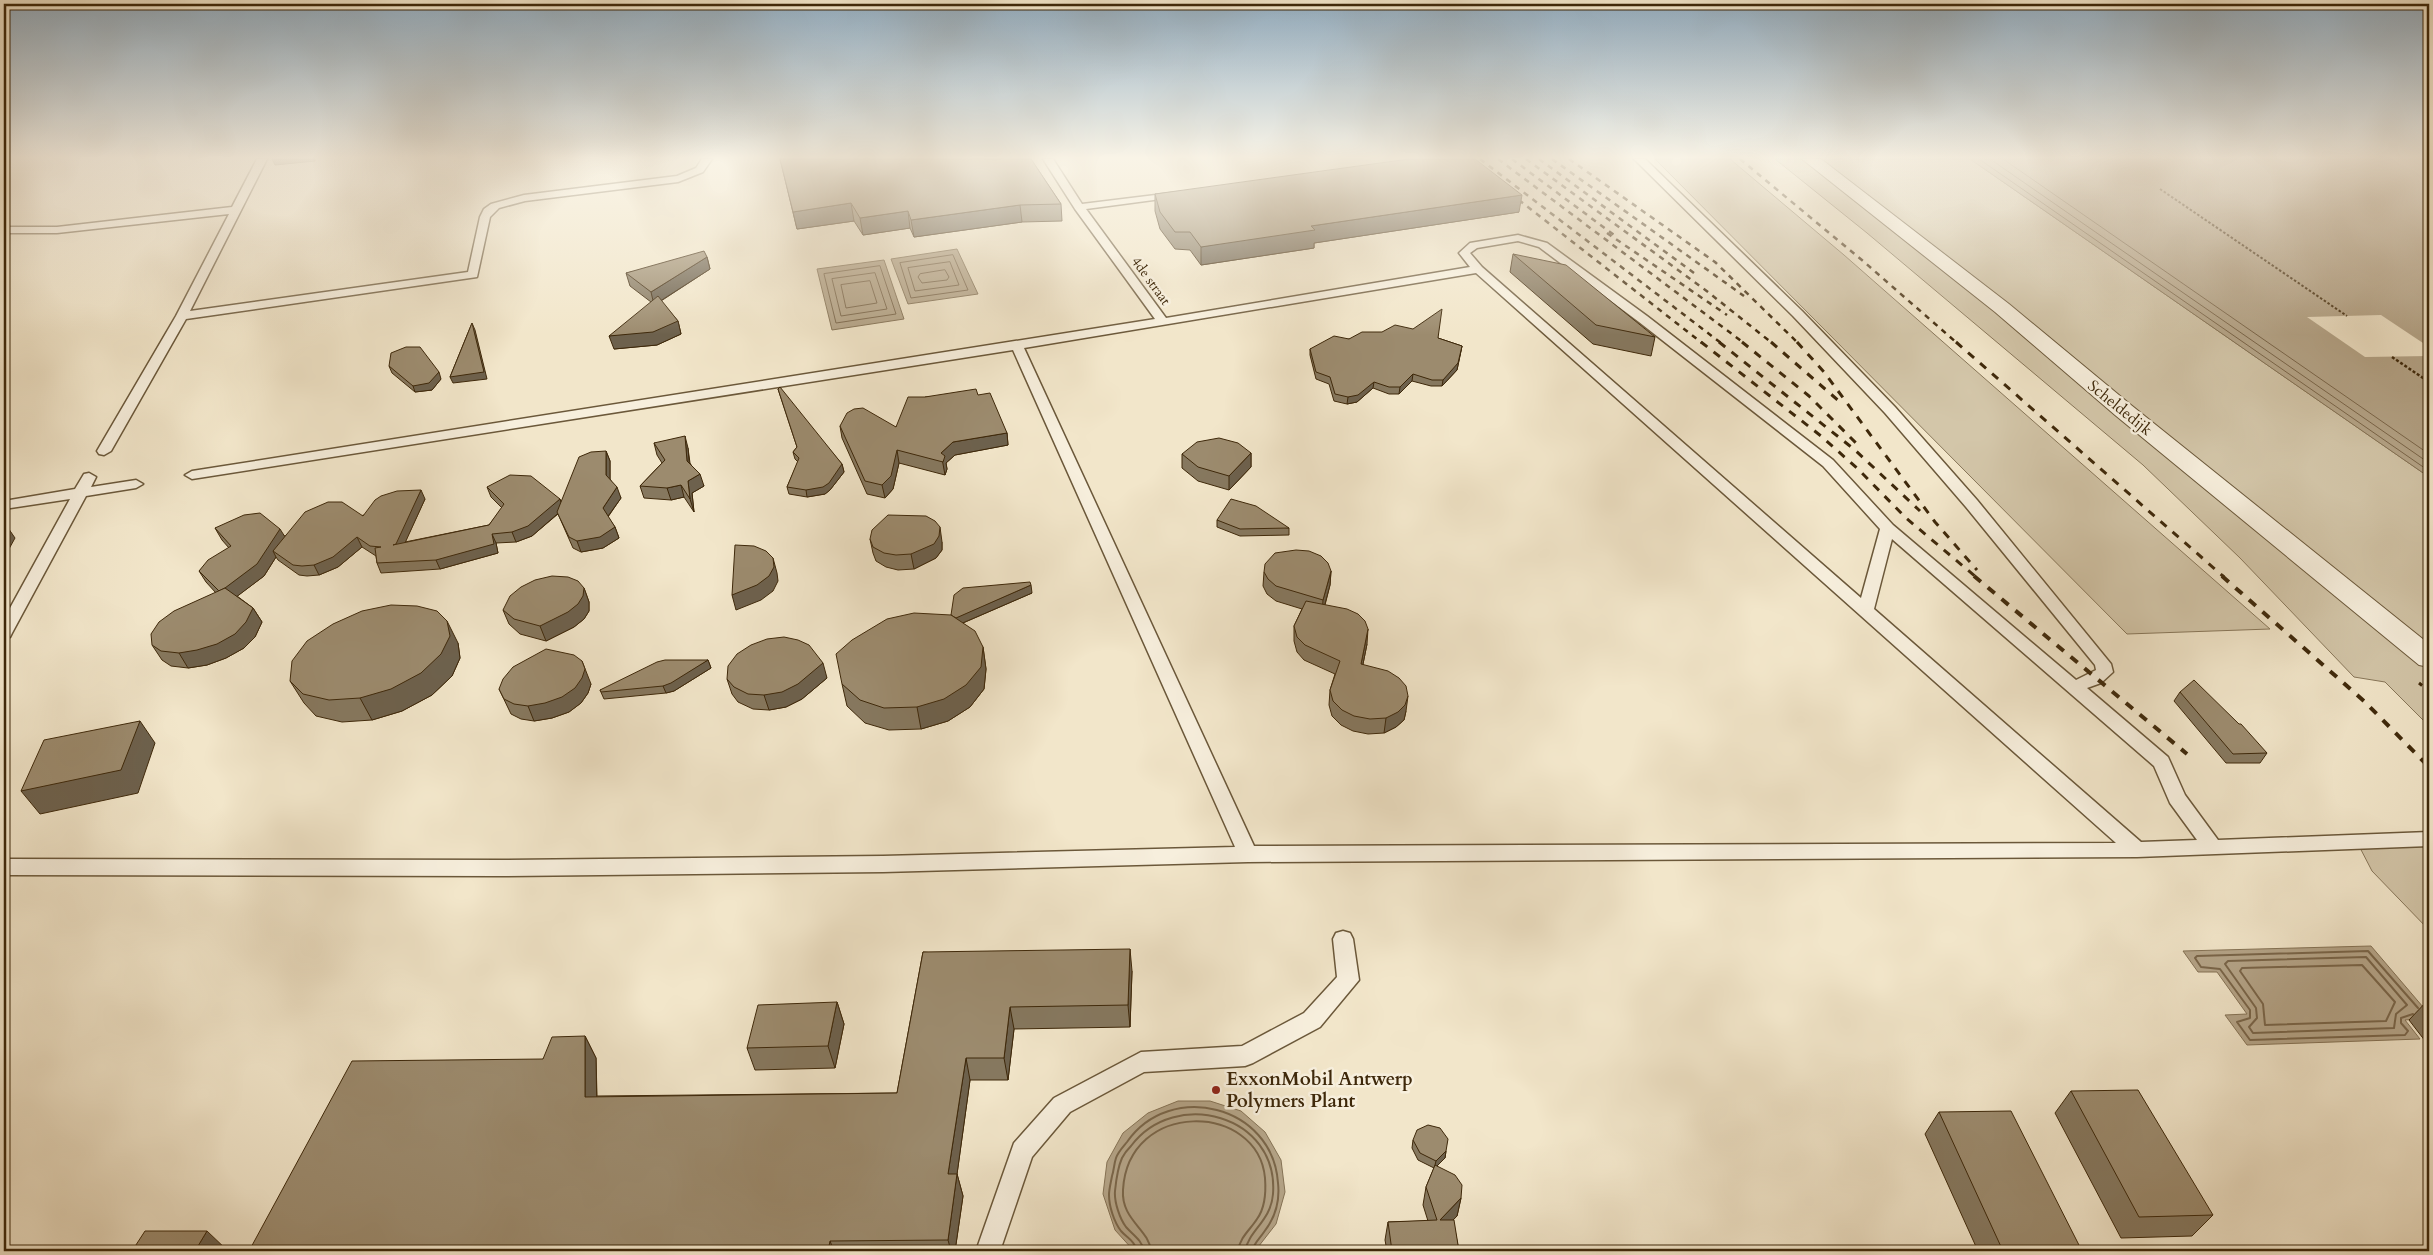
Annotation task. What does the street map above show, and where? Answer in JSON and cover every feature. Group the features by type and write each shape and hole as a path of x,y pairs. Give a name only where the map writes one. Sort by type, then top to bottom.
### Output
{"street":[{"name":"Scheldedijk","path":"1885,218 2002,308 2116,404 2429,658"}],"lane":[{"path":"4,230 57,230 168,218"},
{"path":"104,451 182,316 232,218"},
{"path":"182,316 473,276 484,218"},
{"name":"4de straat","path":"1087,218 1163,322"},
{"path":"1699,218 1772,289 1888,408 1945,471 2103,664 2104,672 2095,679 2074,687"},
{"path":"2136,850 1478,269 1464,253 1474,245 1518,238 1543,245 1643,319 1828,463 1888,528 2162,762 2177,798 2213,847"},
{"path":"192,475 1016,346 1478,269"},
{"path":"1016,346 1248,854"},
{"path":"4,632 89,477"},
{"path":"4,505 136,484"},
{"path":"1865,611 1888,528"},
{"path":"4,867 542,868 883,864 1248,854 2136,850 2429,839"},
{"path":"988,1251 1022,1151 1062,1105 1141,1062 1245,1056 1312,1020 1348,980 1343,940"}],"path":[{"path":"2202,218 2347,316"},
{"path":"2392,356 2429,382"}],"shaded area":[{"path":"1713,218 1800,218 2270,629 2127,634"},
{"path":"1848,218 2055,218 2429,477 2429,726 2385,682 2354,677 2240,558 2143,465"},
{"path":"2429,839 2429,930 2372,871 2357,842"}],"water":[{"path":"2055,218 2429,218 2429,477"},
{"path":"957,249 978,294 908,304 891,259"},
{"path":"884,260 904,319 832,330 817,269"},
{"path":"2371,946 2429,1014 2429,1018 2405,1020 2420,1039 2247,1045 2225,1015 2247,1014 2217,972 2198,972 2183,951"},
{"path":"1178,1101 1210,1101 1241,1111 1265,1132 1281,1160 1285,1192 1276,1224 1255,1251 1134,1251 1115,1230 1103,1194 1107,1162 1123,1133 1148,1113"}],"pier":[{"path":"2381,315 2429,347 2429,356 2365,357 2307,317"}],"building":[{"path":"910,218 929,218 911,220"},
{"path":"1164,218 1368,218 1311,226 1315,230 1201,247 1190,232 1175,232"},
{"path":"704,251 707,257 651,292 626,273"},
{"path":"1513,254 1566,265 1655,337 1596,325"},
{"path":"658,296 678,321 653,332 609,336"},
{"path":"1442,309 1438,338 1462,346 1458,363 1443,380 1432,380 1413,374 1400,387 1389,387 1374,382 1358,395 1348,397 1335,394 1330,377 1316,372 1310,349 1334,336 1349,339 1362,332 1382,332 1395,325 1413,329"},
{"path":"472,323 484,372 450,377"},
{"path":"406,347 420,347 439,372 429,383 413,386 389,366 391,353"},
{"path":"780,387 842,464 829,483 823,487 806,490 787,487 799,458 793,452 797,447 778,389"},
{"path":"976,389 978,395 990,393 1007,433 953,442 941,453 945,456 943,462 897,450 891,476 882,485 865,481 840,426 847,413 854,409 863,408 896,427 908,397 925,397"},
{"path":"685,436 687,461 700,474 688,481 690,499 681,485 667,488 640,486 665,460 654,443"},
{"path":"1219,438 1238,443 1251,453 1229,476 1198,467 1182,454 1197,442"},
{"path":"606,451 606,475 617,487 603,508 615,527 600,537 577,541 569,537 557,512 579,457 591,452"},
{"path":"510,475 531,476 560,499 528,526 512,532 492,534 494,544 436,560 377,563 375,548 381,547 370,546 357,537 333,557 314,565 302,566 293,565 273,551 305,512 328,502 342,502 363,516 375,500 397,491 421,490 396,544 393,545 489,525 504,504 487,487"},
{"path":"1231,499 1256,506 1289,528 1240,529 1217,520"},
{"path":"260,513 280,529 257,564 219,591 199,571 208,560 231,546 215,528 244,515"},
{"path":"888,515 926,516 935,521 940,527 939,536 934,544 911,554 896,555 884,553 873,547 870,539 872,530"},
{"path":"735,545 754,546 766,551 773,558 774,567 769,576 757,585 732,595"},
{"path":"1296,550 1309,551 1321,556 1328,563 1331,571 1323,600 1276,586 1268,579 1264,572 1265,564 1275,553"},
{"path":"552,576 568,577 578,581 584,588 583,596 578,604 568,612 540,626 514,619 503,610 510,596 521,587 535,580"},
{"path":"1030,582 1031,585 956,618 951,615 954,595 963,588"},
{"path":"225,588 253,608 246,622 235,634 217,644 179,653 161,651 152,645 151,634 159,622 174,611"},
{"path":"1306,601 1347,609 1358,614 1365,621 1368,629 1361,664 1388,671 1399,678 1406,686 1408,696 1405,705 1398,712 1386,718 1370,719 1354,716 1342,710 1333,701 1330,690 1340,661 1305,645 1297,637 1294,626"},
{"path":"391,605 417,606 437,611 447,621 450,636 441,654 421,673 391,689 360,698 329,700 303,694 290,681 292,661 307,641 333,624 362,611"},
{"path":"914,613 951,615 975,631 983,647 981,667 966,685 944,699 917,707 884,708 860,700 842,684 836,654 852,640 887,619"},
{"path":"784,637 809,645 823,663 798,684 782,692 764,695 748,694 734,687 727,679 728,666 737,654 751,645 767,639"},
{"path":"546,649 574,655 582,661 585,669 582,678 575,688 562,697 528,706 514,704 504,699 499,689 503,679 513,667"},
{"path":"665,660 708,660 663,686 601,692 600,690 657,662"},
{"path":"2194,680 2241,724 2267,753 2233,754 2180,692"},
{"path":"140,721 121,770 21,791 44,740"},
{"path":"1130,949 1128,1005 1010,1007 1004,1058 966,1058 948,1174 957,1174 948,1240 830,1241 828,1251 249,1251 352,1061 543,1059 552,1037 585,1036 585,1097 897,1093 923,952"},
{"path":"837,1002 828,1046 747,1048 758,1005"},
{"path":"2138,1090 2213,1215 2139,1217 2071,1091"},
{"path":"2011,1111 2082,1251 2003,1251 1939,1112"},
{"path":"1428,1125 1440,1128 1448,1139 1446,1151 1436,1161 1420,1153 1413,1140 1417,1130"},
{"path":"1435,1165 1455,1175 1462,1185 1461,1198 1440,1220 1454,1220 1459,1251 1392,1251 1388,1222 1437,1220 1426,1187"},
{"path":"145,1231 207,1231 195,1251 132,1251"}],"railway":[{"path":"1541,218 1702,343"},
{"path":"1557,218 1721,343"},
{"path":"1576,218 1744,343"},
{"path":"1591,218 1614,235"},
{"path":"1606,218 1708,292 1772,343"},
{"path":"1619,218 1694,273"},
{"path":"1634,218 1744,296"},
{"path":"1652,218 1715,262 1797,342"},
{"path":"1811,218 1957,343"},
{"path":"1607,233 1727,315"},
{"path":"1701,342 1821,436 1858,469 1906,518 1976,577"},
{"path":"1719,342 1855,450 1920,511"},
{"path":"1742,342 1809,396 1857,444"},
{"path":"1771,342 1840,402"},
{"path":"1797,342 1824,372 1935,522 1977,570"},
{"path":"1956,342 2224,577"},
{"path":"1974,576 2187,754"},
{"path":"2222,576 2364,701 2429,767"}],"place":[{"name":"ExxonMobil Antwerp Polymers Plant","path":"1216,1090"}]}
